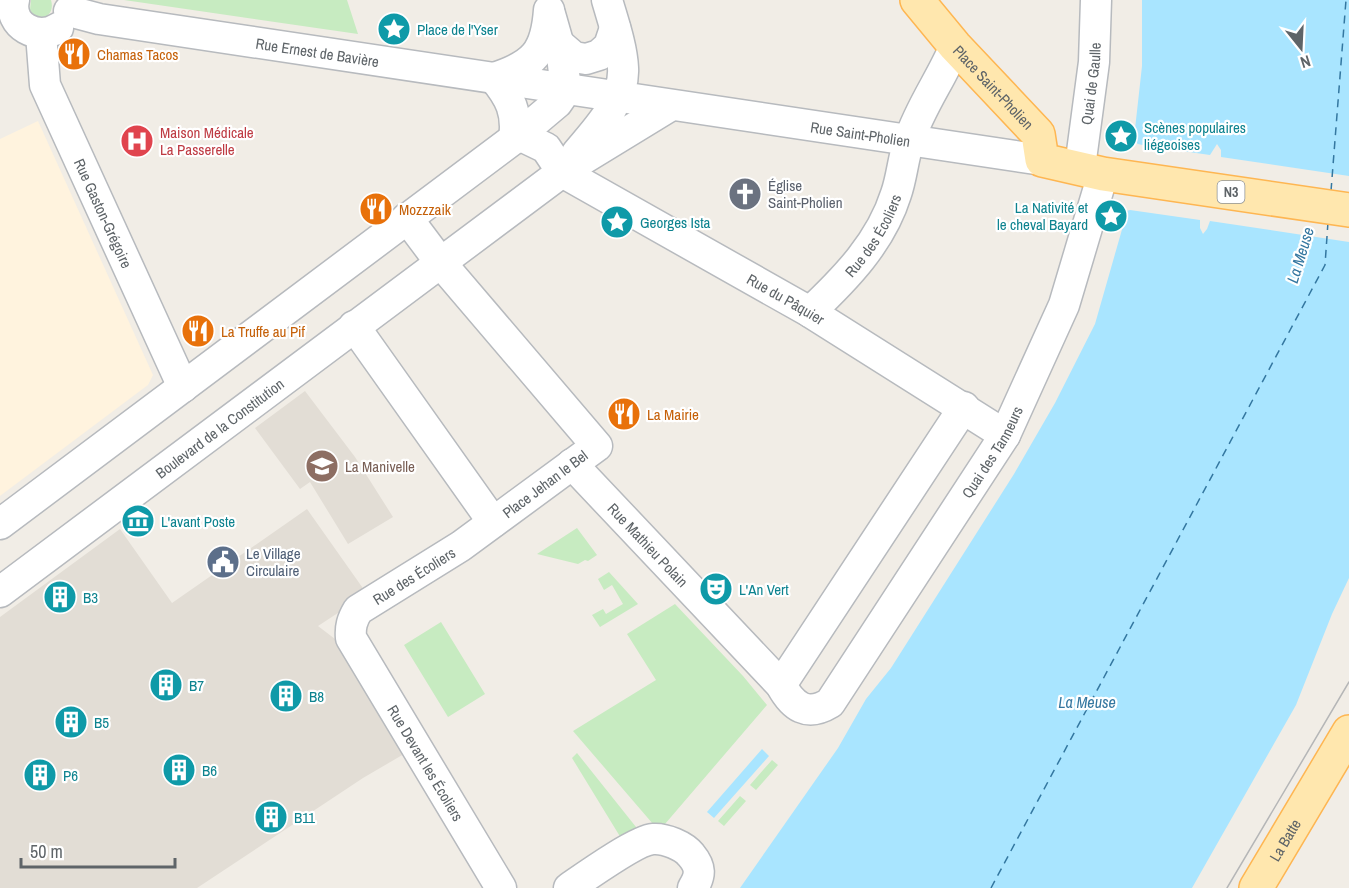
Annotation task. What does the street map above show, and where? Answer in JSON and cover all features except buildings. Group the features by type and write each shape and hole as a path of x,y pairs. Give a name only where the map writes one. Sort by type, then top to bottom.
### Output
{"main road":[{"path":"917,0 955,46"},
{"name":"Place Saint-Pholien","path":"955,46 1038,134 1042,160"},
{"name":"Rue Saint-Pholien","path":"1042,160 1099,172"},
{"name":"N3","path":"1099,172 1349,210"},
{"name":"La Batte","path":"1257,888 1349,732"}],"street":[{"path":"14,0 14,16 20,26 30,32 41,34 56,30 62,25 68,5"},
{"name":"Quai de Gaulle","path":"1096,0 1094,62 1099,172"},
{"name":"Rue Ernest de Bavière","path":"68,5 99,19 616,98"},
{"path":"0,524 517,137 557,104 566,90 560,45 548,5"},
{"path":"517,137 514,110 508,95 494,78 516,71 534,58 548,31 548,5"},
{"path":"560,45 574,57 586,58 599,55 609,46 611,14"},
{"name":"Boulevard de la Constitution","path":"562,172 602,124 616,98 623,69 611,14"},
{"name":"Rue Gaston-Grégoire","path":"41,34 45,85 183,387"},
{"name":"Place Saint-Pholien","path":"909,141 955,46"},
{"name":"Rue Saint-Pholien","path":"616,98 1042,160"},
{"name":"Boulevard de la Constitution","path":"0,592 562,172 670,106"},
{"path":"517,137 546,148 562,172"},
{"name":"Rue des Écoliers","path":"810,312 851,271 880,232 896,195 909,141"},
{"name":"Rue du Pâquier","path":"562,172 810,312 964,407 1005,435"},
{"name":"Quai des Tanneurs","path":"830,703 1005,435 1064,305 1099,172"},
{"path":"407,218 440,262"},
{"name":"Place Jehan le Bel","path":"354,326 494,522 597,446 440,262"},
{"path":"781,685 964,407"},
{"name":"Rue Mathieu Polain","path":"572,464 781,685 792,701 810,711 820,709 830,703"},
{"name":"Rue des Écoliers","path":"351,638 352,618 358,610 416,572 439,561 494,522"},
{"name":"Rue Devant les Écoliers","path":"351,638 501,888"},
{"path":"569,888 624,852 652,838 671,842 688,851 698,864 700,874 693,888"}],"shaded area":[{"path":"38,121 153,375 148,385 0,496 0,139"},
{"name":"La Manivelle","path":"305,391 355,457 393,517 348,544 310,482 300,489 255,428"},
{"path":"307,509 367,594 318,626 335,639 357,669 374,706 404,754 363,778 197,888 0,888 0,617 120,529 172,603"}],"green space":[{"path":"31,0 51,0 52,6 49,14 42,18 34,15 30,10"},
{"path":"124,0 347,0 358,34"},
{"path":"577,528 597,555 588,561 585,560 578,564 537,554"},
{"path":"609,572 638,604 600,627 592,615 603,609 606,614 623,604 612,585 604,590 598,579"},
{"path":"675,604 767,705 659,831 573,731 656,680 627,634"},
{"path":"441,622 485,694 448,717 404,645"},
{"path":"577,753 640,832 624,843 572,758"},
{"path":"772,760 778,765 756,790 750,785"},
{"path":"740,796 746,801 724,826 718,821"}],"water":[{"name":"La Meuse","path":"1142,0 1349,0 1349,578 1332,614 1296,705 1192,888 740,888 838,748 866,699 891,668 1014,474 1055,403 1095,324 1125,219 1142,66"},
{"path":"762,749 769,756 714,818 707,812"}],"pier":[{"path":"1131,139 1147,146 1210,155 1217,144 1221,150 1221,157 1349,176 1349,242 1210,221 1203,234 1200,220 1130,210 1123,212"}],"ferry route":[{"path":"1331,191 1346,0"},
{"path":"991,888 1325,265 1328,222"}],"tram line":[{"path":"1227,888 1349,682"}],"place":[{"name":"Place de l'Yser","path":"394,29"},
{"name":"Chamas Tacos","path":"74,54"},
{"name":"Scènes populaires liégeoises","path":"1121,136"},
{"name":"Maison Médicale La Passerelle","path":"137,141"},
{"name":"Église Saint-Pholien","path":"745,194"},
{"name":"Mozzzaik","path":"376,209"},
{"name":"La Nativité et le cheval Bayard","path":"1111,216"},
{"name":"Georges Ista","path":"617,222"},
{"name":"La Truffe au Pif","path":"198,331"},
{"name":"La Mairie","path":"624,414"},
{"name":"La Manivelle","path":"322,466"},
{"name":"L'avant Poste","path":"138,521"},
{"name":"Le Village Circulaire","path":"223,562"},
{"name":"L'An Vert","path":"716,589"},
{"name":"B3","path":"60,597"},
{"name":"B7","path":"166,685"},
{"name":"B8","path":"286,696"},
{"name":"B5","path":"71,722"},
{"name":"B6","path":"179,770"},
{"name":"P6","path":"40,775"},
{"name":"B11","path":"271,817"}]}
